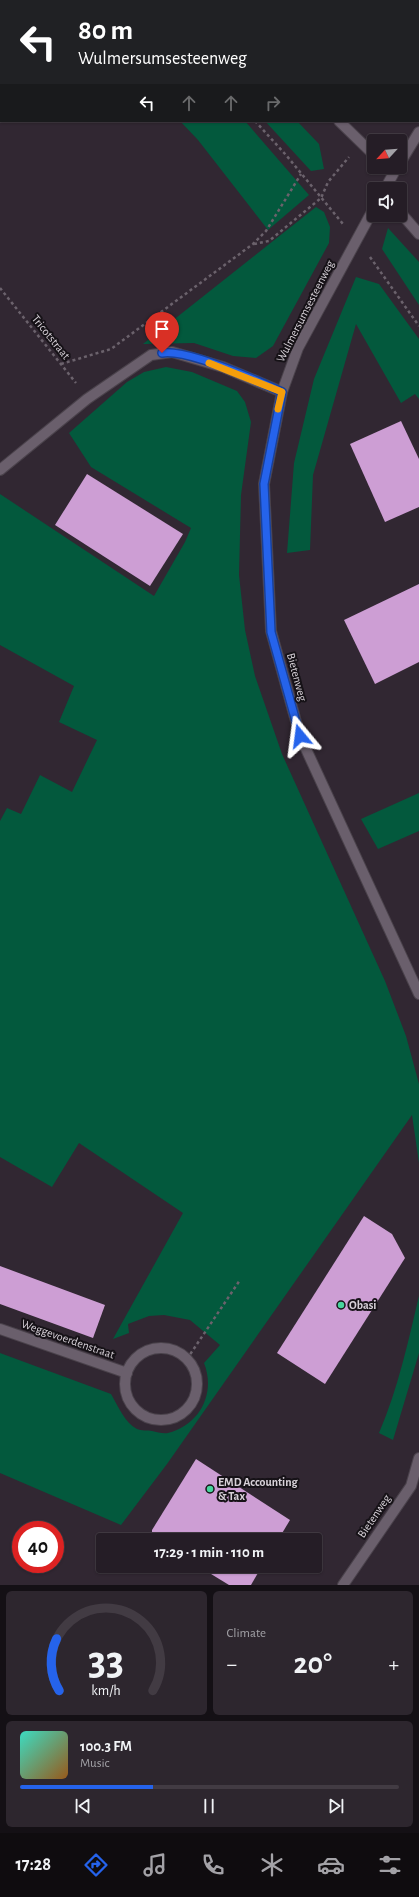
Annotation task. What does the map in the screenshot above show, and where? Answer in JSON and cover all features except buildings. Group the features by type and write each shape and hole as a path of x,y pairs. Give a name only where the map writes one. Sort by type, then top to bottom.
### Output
{"street":[{"path":"340,122 367,149"},
{"path":"407,152 419,132"},
{"name":"Wulmersumsesteenweg","path":"282,392 298,348 367,220"},
{"path":"407,220 419,234"},
{"path":"0,470 87,399 151,355 172,352 222,367 282,392"},
{"name":"Bietenweg","path":"282,392 264,484 271,632 300,736 419,994"},
{"name":"Weggevoerdenstraat","path":"0,1329 127,1373"},
{"path":"162,1348 174,1350 187,1359 196,1375 198,1387 195,1398 189,1408 179,1416 167,1420 155,1420 144,1416 134,1408 127,1398 125,1385 127,1373 132,1363 140,1355 151,1350 162,1348"},
{"name":"Bietenweg","path":"343,1585 415,1488 419,1458"}],"path":[{"path":"256,122 356,239 419,326"},
{"path":"253,244 269,241 321,198 328,182 360,143"},
{"path":"61,364 111,349 253,244 266,231 301,174"},
{"name":"Tricotstraat","path":"0,288 87,399"},
{"path":"187,1359 240,1280"}],"green space":[{"path":"181,122 246,122 309,195 268,230 198,140"},
{"path":"266,122 298,122 319,144 324,169 311,171"},
{"path":"316,207 324,212 330,227 329,243 273,346 256,358 233,356 194,343 143,344"},
{"path":"388,228 419,262 419,305 382,249"},
{"path":"356,277 379,284 419,339 419,399 415,394 401,403 356,324 313,475 310,550 287,553 294,463 314,379"},
{"path":"166,367 192,372 237,391 245,402 251,422 241,495 239,575 245,630 255,676 282,754 385,981 406,1036 419,1084 419,1163 412,1115 167,1464 121,1525 0,1473 0,1353 111,1394 122,1414 129,1423 137,1429 168,1433 189,1423 197,1415 206,1396 208,1385 204,1363 220,1345 190,1320 164,1315 149,1316 128,1324 129,1333 113,1339 183,1213 79,1143 52,1187 0,1157 0,821 7,808 21,814 40,775 72,792 97,740 59,722 74,686 0,645 0,494 154,596 185,542 191,528 91,467 69,433 127,382 144,372"},
{"path":"419,793 419,831 378,849 361,819"},
{"path":"419,1296 419,1353 393,1440 379,1433 392,1400 407,1348"}],"slow traffic":[{"path":"209,363 259,381 282,392 278,409"}],"place":[{"name":"Obasi","path":"341,1305"},
{"name":"EMD Accounting & Tax","path":"210,1489"}],"route":[{"path":"162,353 172,352 222,367 259,381 282,392 264,484 271,632 300,736"}]}
